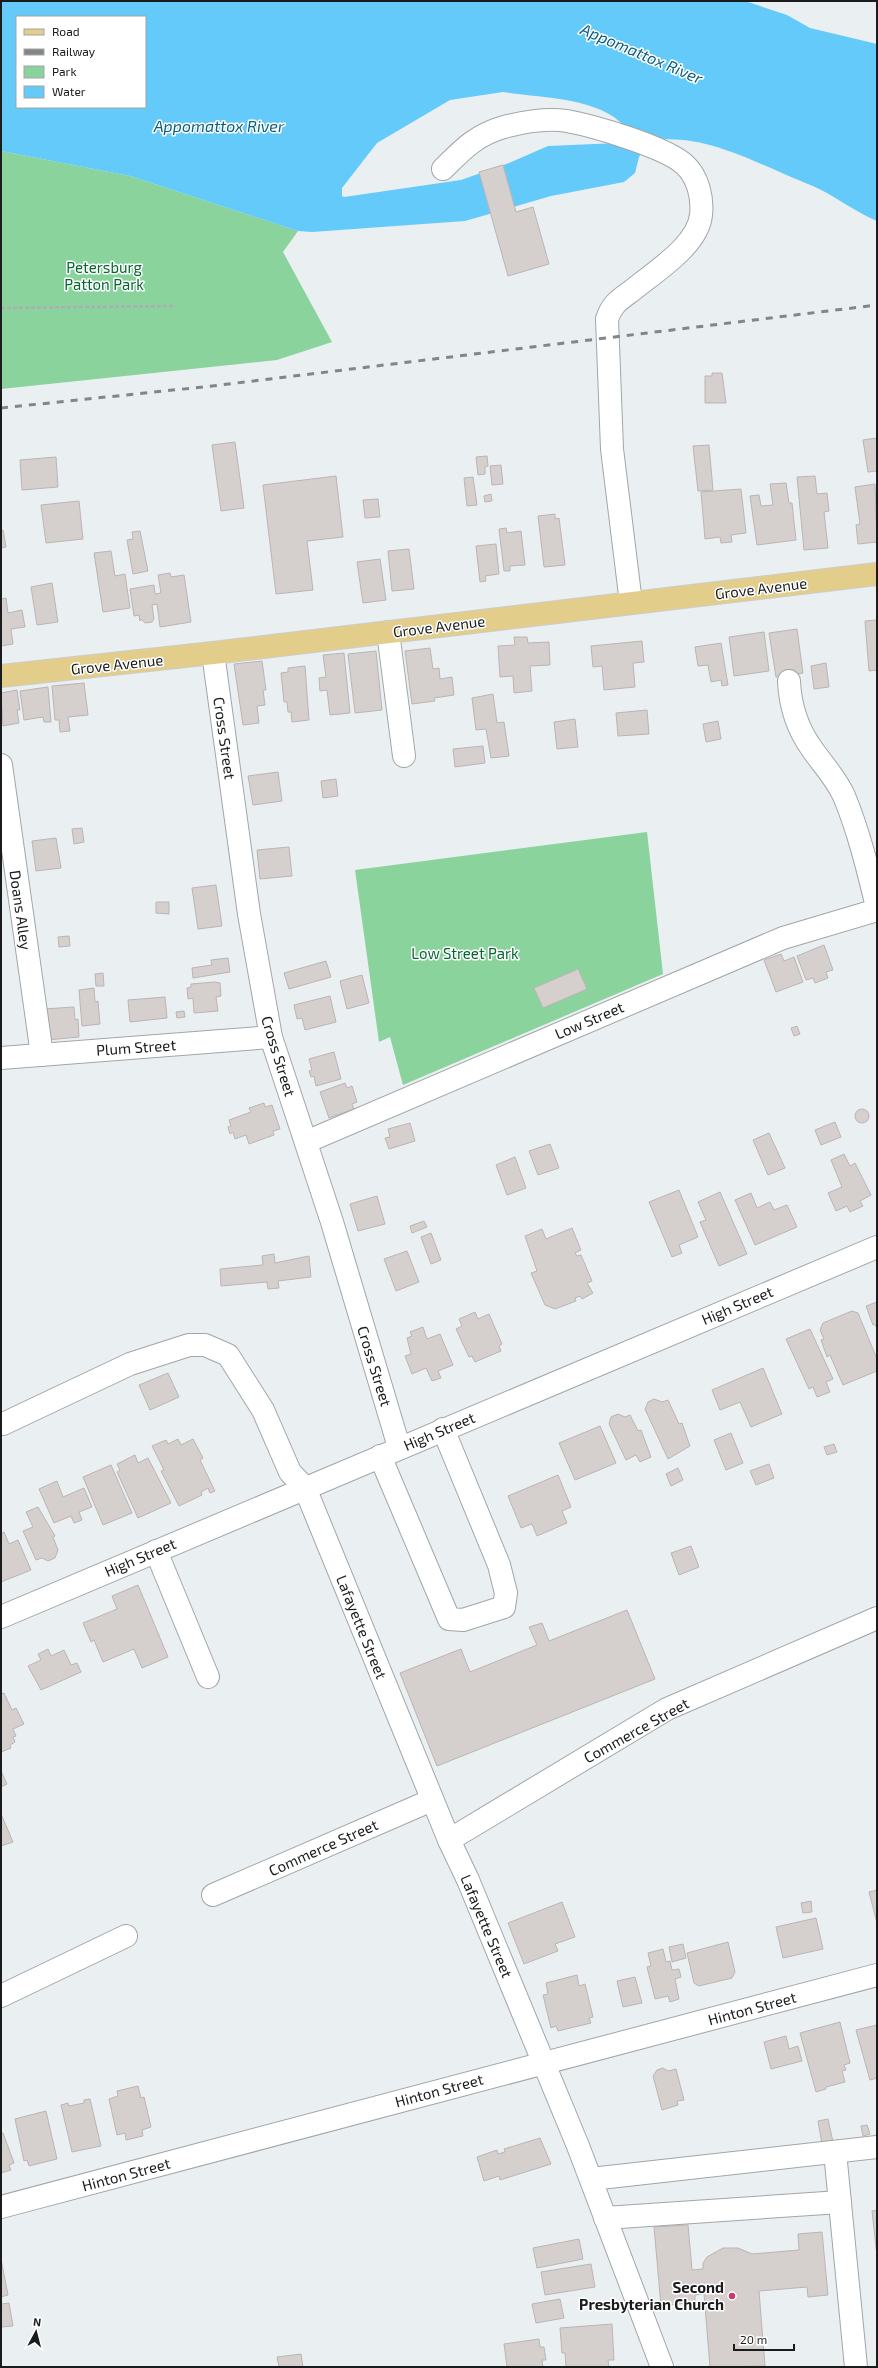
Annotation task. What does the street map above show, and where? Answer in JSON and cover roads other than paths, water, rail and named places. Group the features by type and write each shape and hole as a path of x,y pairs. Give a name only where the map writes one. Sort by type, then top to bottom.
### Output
{"main road":[{"name":"Grove Avenue","path":"1,676 213,653 877,574"}],"street":[{"path":"443,169 470,142 504,127 531,122 566,121 650,146 670,154 686,166 696,179 701,195 699,228 691,240 633,290 618,300 610,309 607,319 612,449 631,603"},
{"path":"388,632 404,756"},
{"name":"Cross Street","path":"213,653 249,914 271,1037 332,1222 400,1447"},
{"path":"789,681 794,713 800,730 812,750 834,777 844,796 863,852 877,908"},
{"name":"Doans Alley","path":"1,766 42,1055"},
{"name":"Low Street","path":"306,1142 783,938 877,908"},
{"name":"Plum Street","path":"1,1058 271,1037"},
{"name":"High Street","path":"1,1617 442,1429 877,1247"},
{"path":"3,1424 130,1364 189,1345 205,1345 228,1355 263,1410 290,1472 306,1488"},
{"path":"380,1456 449,1619 463,1620 504,1607 506,1593 499,1565 442,1429"},
{"name":"Lafayette Street","path":"306,1488 432,1800 468,1880 591,2179 662,2367"},
{"path":"156,1551 208,1677"},
{"name":"Commerce Street","path":"449,1840 667,1709 877,1618"},
{"name":"Commerce Street","path":"213,1895 432,1800"},
{"path":"1,1996 126,1936"},
{"name":"Hinton Street","path":"1,2207 543,2062 877,1975"},
{"path":"591,2179 877,2147"},
{"path":"835,2152 856,2367"},
{"path":"605,2218 840,2202"}],"water":[{"name":"Appomattox River","path":"1,1 745,1 787,15 810,28 877,44 877,221 822,190 750,159 717,147 684,140 666,139 649,141 639,157 635,173 624,182 551,196 465,221 312,232 298,231 130,176 1,151","holes":["503,92 585,104 614,117 625,127 619,143 548,146 509,163 461,180 344,197 342,196 342,188 377,143 450,100"]}],"railway":[{"path":"1,408 212,386 877,305"}],"place":[{"name":"Second Presbyterian Church","path":"732,2296"}],"park label":[{"name":"Petersburg Patton Park","path":"104,276"},
{"name":"Low Street Park","path":"465,953"}]}
